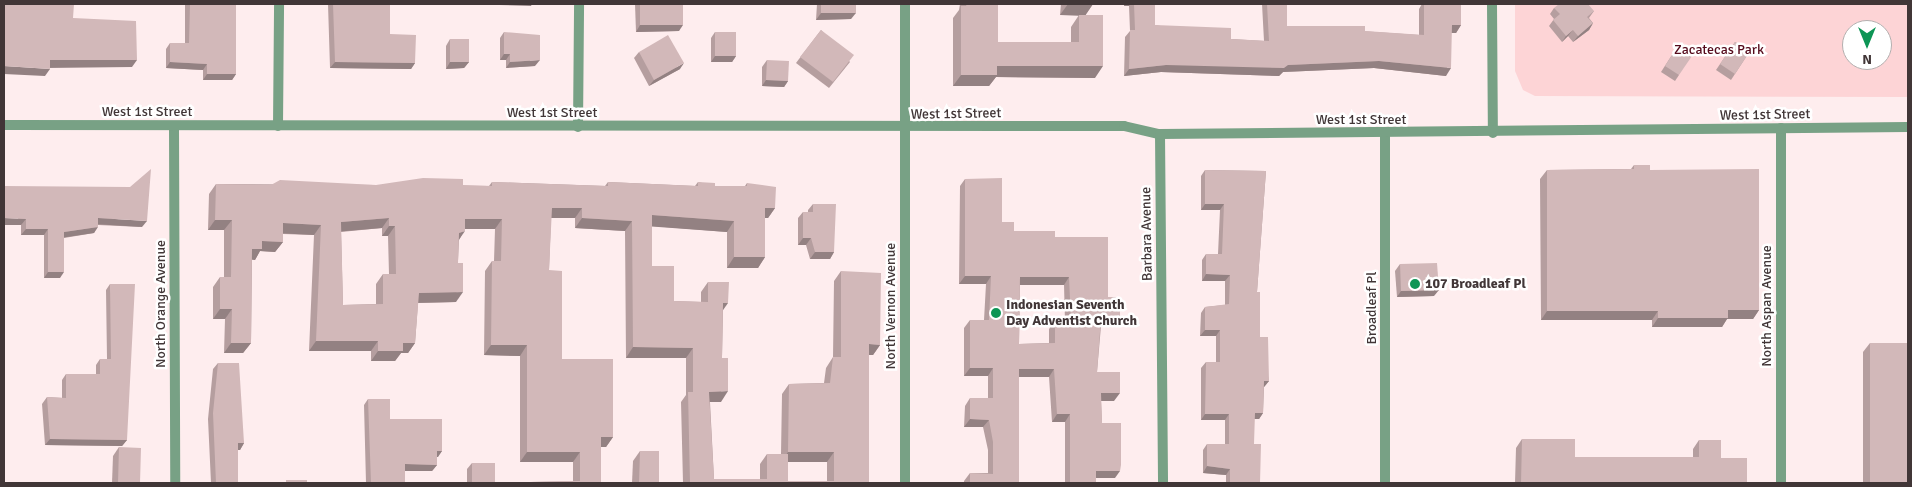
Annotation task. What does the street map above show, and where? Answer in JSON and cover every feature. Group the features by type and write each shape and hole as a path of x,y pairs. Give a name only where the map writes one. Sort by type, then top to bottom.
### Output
{"street":[{"path":"278,126 279,4"},
{"path":"578,127 579,4"},
{"name":"North Vernon Avenue","path":"905,4 905,483"},
{"path":"1492,4 1493,133"},
{"name":"West 1st Street","path":"4,125 904,128 1124,126 1160,134 1493,133 1908,127"},
{"name":"North Orange Avenue","path":"174,126 175,483"},
{"name":"North Aspan Avenue","path":"1781,128 1781,483"},
{"name":"Barbara Avenue","path":"1160,134 1163,483"},
{"name":"Broadleaf Pl","path":"1385,134 1386,483"}],"green space":[{"name":"Zacatecas Park","path":"1515,4 1908,4 1908,97 1535,96 1523,90 1515,71"}],"building":[{"path":"4,4 74,4 73,18 136,21 137,60 50,60 50,69 4,66"},
{"path":"190,4 236,4 236,74 207,74 207,64 170,62 170,43 189,43"},
{"path":"333,4 390,4 390,34 416,35 415,63 335,62"},
{"path":"640,4 683,4 683,25 640,25"},
{"path":"821,4 856,4 856,13 821,13"},
{"path":"967,4 998,4 998,42 1079,42 1079,15 1103,15 1103,66 997,66 997,75 961,75 961,6 966,6"},
{"path":"1134,4 1155,4 1155,25 1231,28 1231,39 1269,41 1267,4 1287,4 1287,26 1365,26 1365,31 1424,35 1424,4 1461,4 1461,25 1452,25 1451,68 1379,61 1288,65 1284,68 1166,65 1129,69 1130,30 1135,30"},
{"path":"1559,4 1588,4 1594,11 1587,17 1593,23 1578,36 1573,30 1566,36 1553,20 1560,14 1554,8"},
{"path":"821,30 854,55 833,82 800,57"},
{"path":"504,32 540,35 540,60 510,62 510,54 504,54"},
{"path":"715,32 736,32 736,56 715,56"},
{"path":"668,35 684,63 654,80 639,52"},
{"path":"450,39 469,39 469,62 450,62"},
{"path":"1735,42 1750,51 1735,74 1720,64"},
{"path":"1679,44 1694,53 1679,75 1665,66"},
{"path":"767,60 789,61 788,81 766,80"},
{"path":"1634,165 1650,165 1650,170 1759,169 1759,310 1728,310 1728,318 1658,318 1658,311 1547,311 1547,170 1634,169"},
{"path":"151,169 147,221 98,218 98,227 64,232 64,272 48,272 48,229 26,229 26,219 4,218 4,186 130,187"},
{"path":"1205,170 1266,171 1257,292 1260,292 1260,337 1268,337 1269,381 1264,381 1263,413 1255,413 1254,444 1261,444 1260,483 1230,483 1230,469 1207,466 1207,444 1229,444 1229,414 1205,414 1206,362 1220,362 1220,330 1205,330 1205,307 1229,304 1230,275 1206,274 1206,254 1222,254 1224,204 1205,204"},
{"path":"423,178 463,179 463,185 492,186 492,182 608,186 608,182 698,186 698,182 715,183 715,186 747,186 747,183 776,187 775,208 765,208 765,257 734,257 734,221 652,215 652,266 674,266 674,301 708,302 708,282 729,282 728,303 723,303 722,358 728,358 728,391 709,392 714,479 767,479 767,454 788,454 788,481 834,481 834,452 788,452 789,384 830,383 833,357 841,357 841,271 881,273 880,345 869,344 869,483 690,483 688,392 693,392 693,348 633,347 632,221 582,218 582,208 552,208 549,270 562,271 562,359 613,359 613,437 601,437 601,483 530,483 580,481 580,452 527,452 527,345 491,345 492,261 501,261 502,219 465,219 465,231 459,233 458,263 463,263 463,292 419,293 415,343 403,343 403,351 378,351 378,341 316,341 321,225 283,223 283,242 262,241 262,249 252,249 251,343 231,343 232,309 220,309 220,277 231,277 232,220 215,220 216,184 271,185 280,180 376,185","holes":["389,218 389,226 395,226 396,274 383,274 383,304 343,305 341,222"]},
{"path":"1002,178 1002,222 1014,222 1014,231 1055,231 1055,237 1108,237 1108,297 1120,297 1120,318 1101,318 1097,372 1120,372 1120,393 1101,393 1102,423 1121,423 1121,465 1120,471 1096,471 1096,483 1070,483 1070,414 1057,414 1054,369 1019,369 1019,483 970,483 970,473 993,474 993,442 989,420 970,419 970,398 993,398 993,368 970,368 970,320 989,320 991,276 965,276 965,179","holes":["1020,277 1069,277 1071,322 1055,322 1055,343 1019,344"]},
{"path":"813,204 836,204 834,252 815,252 811,238 803,238 803,212 813,212"},
{"name":"107 Broadleaf Pl","path":"1437,263 1439,290 1401,291 1400,264"},
{"path":"110,284 135,284 127,440 50,439 47,397 66,398 66,374 100,374 100,359 111,359"},
{"path":"1870,343 1908,343 1908,482 1870,482"},
{"path":"218,363 239,363 244,443 238,443 238,483 216,483 213,413"},
{"path":"368,399 390,399 390,419 442,419 442,451 437,451 437,465 405,464 405,483 371,483"},
{"path":"1522,439 1575,439 1575,457 1699,457 1699,440 1721,440 1721,458 1747,458 1747,483 1521,483"},
{"path":"119,447 141,448 140,483 118,483"},
{"path":"640,451 659,451 659,483 639,483"},
{"path":"472,463 495,463 495,483 472,483"},
{"path":"286,480 307,480 307,483 286,483"}],"place":[{"name":"107 Broadleaf Pl","path":"1415,284"},
{"name":"Indonesian Seventh Day Adventist Church","path":"996,313"}]}
